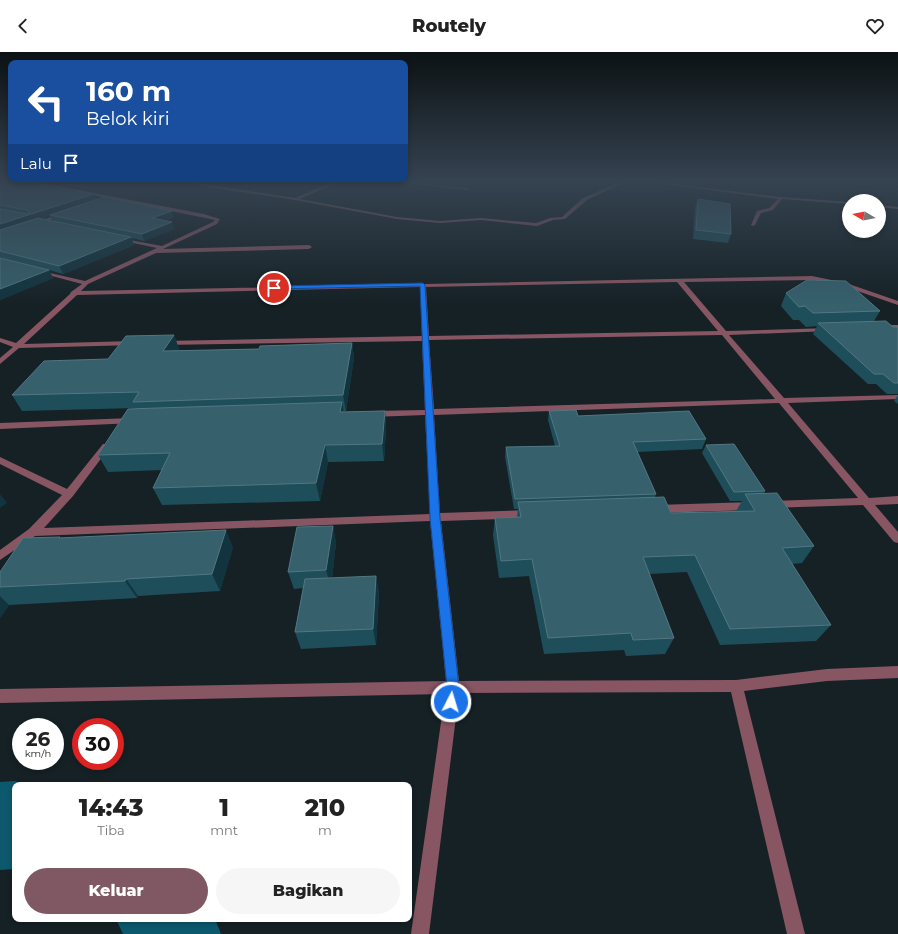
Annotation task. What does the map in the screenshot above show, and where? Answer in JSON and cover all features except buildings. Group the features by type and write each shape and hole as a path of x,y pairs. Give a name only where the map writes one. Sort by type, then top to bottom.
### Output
{"street":[{"path":"26,227 37,223"},
{"path":"44,223 54,226"},
{"path":"0,362 73,293 86,283 151,251 215,223"},
{"path":"522,223 537,225 542,223"},
{"path":"115,238 160,247"},
{"path":"151,251 309,247"},
{"path":"36,270 86,283"},
{"path":"73,293 812,278 844,284 898,303"},
{"path":"679,280 898,539"},
{"path":"420,934 453,687 435,518 423,285"},
{"path":"874,327 898,326"},
{"path":"154,343 425,337 724,333 835,329"},
{"path":"0,340 18,346 138,343"},
{"path":"365,414 898,397"},
{"path":"0,426 142,420"},
{"path":"0,556 33,532 69,494 126,421"},
{"path":"0,460 69,494"},
{"path":"647,510 898,500"},
{"path":"33,532 537,514"},
{"path":"0,696 453,687 736,686 827,675 898,672"},
{"path":"736,686 796,934"}],"waterway":[{"path":"0,826 12,825"},
{"path":"166,922 172,934"}],"route":[{"path":"274,288 423,285 435,518 453,687 451,702"}]}
